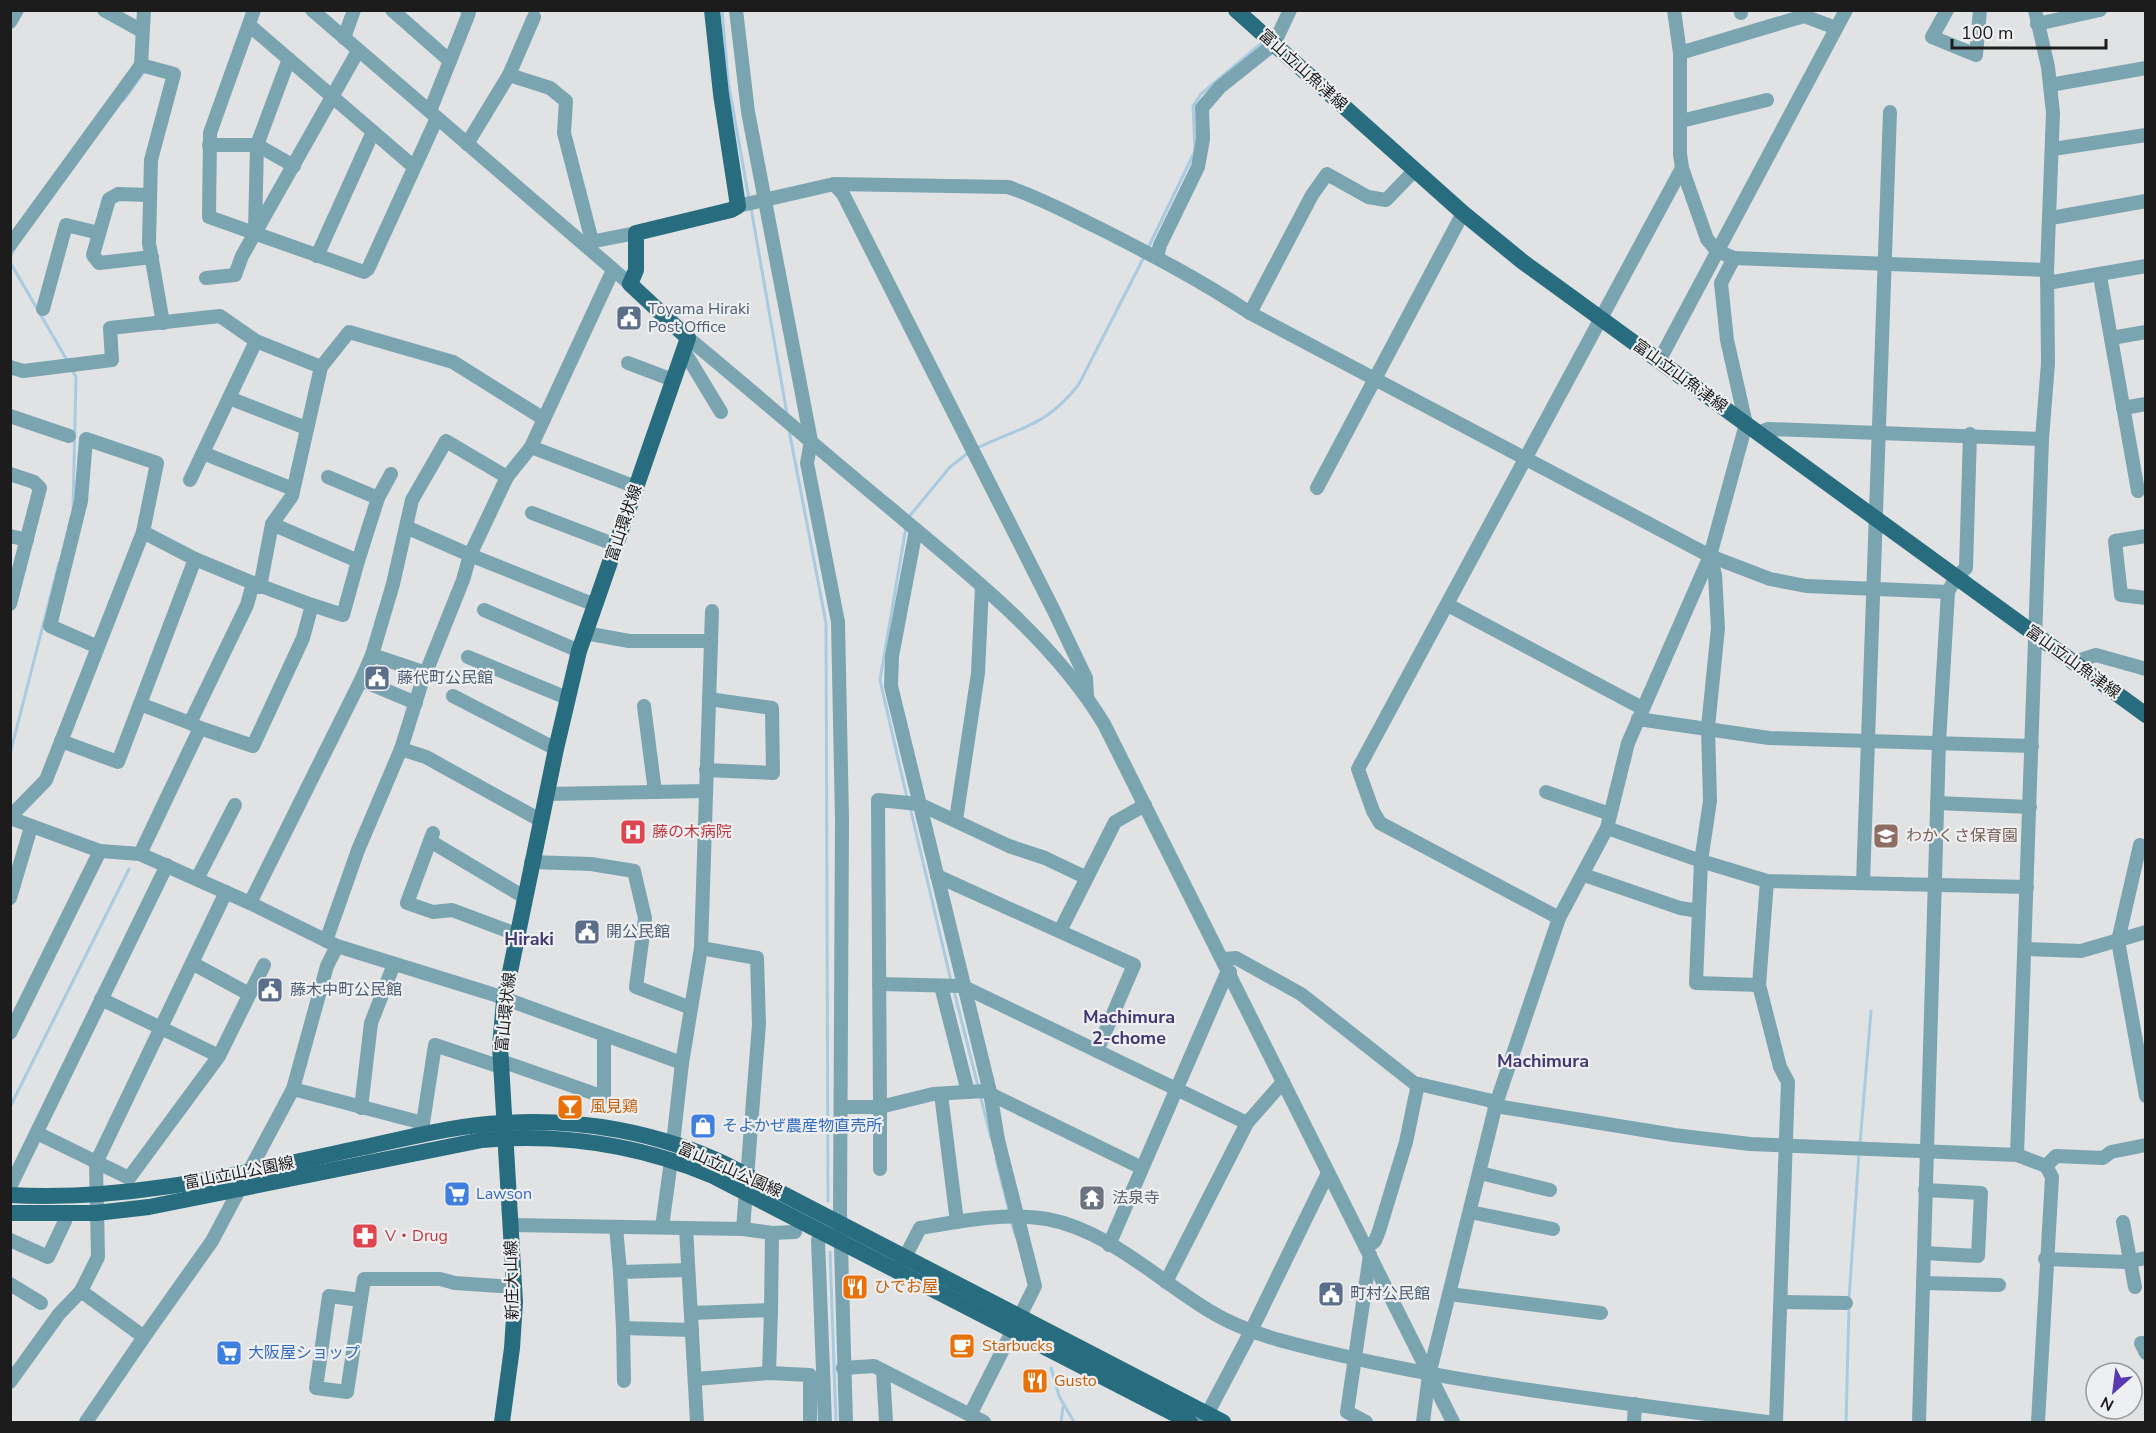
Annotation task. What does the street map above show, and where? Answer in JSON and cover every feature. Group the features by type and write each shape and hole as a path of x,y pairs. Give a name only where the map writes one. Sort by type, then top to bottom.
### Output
{"main road":[{"path":"686,344 630,284 636,270 636,233 731,210 741,205 721,94 712,10"},
{"name":"富山立山魚津線","path":"1236,10 1463,213 1600,319 1876,519 1952,584 2036,635 2145,715"},
{"name":"富山環状線","path":"505,1130 501,1064 504,1001 516,934 567,698 585,633 686,344"},
{"name":"富山立山公園線","path":"10,1195 96,1204 178,1202 482,1140 505,1130 549,1122 601,1127 673,1143 714,1159 747,1184 843,1242 901,1264 1205,1418 1223,1422"},
{"name":"富山立山公園線","path":"10,1213 66,1214 96,1204 167,1188 466,1127 505,1130 614,1146 747,1184 841,1223 901,1264"},
{"name":"新庄大山線","path":"502,1422 512,1348 514,1287 505,1130"},
{"name":"富山立山公園線","path":"1017,1324 1190,1422"}],"street":[{"path":"10,22 17,10"},
{"path":"104,10 142,31"},
{"path":"10,245 141,65 144,10"},
{"path":"254,10 210,133 208,217 364,272 368,269 414,167 469,13 467,10"},
{"path":"312,10 467,144 588,242 613,270 630,284"},
{"path":"344,38 354,10"},
{"path":"392,10 450,61"},
{"path":"736,10 748,112 771,242 811,441 807,463 838,622 842,819 841,1223 846,1422"},
{"path":"1157,257 1160,244 1198,167 1203,139 1202,108 1220,87 1274,44 1290,10"},
{"path":"1674,10 1680,53 1682,168 1707,239 1717,250 1734,258 1885,265 2047,277 2100,276 2145,266"},
{"path":"1659,361 1846,10"},
{"path":"1947,10 1932,37 1976,55 1980,10"},
{"path":"2017,1155 2026,950 2042,439 2048,363 2047,277 2053,149 2049,85 2036,17 2100,10"},
{"path":"1680,53 1804,13 1836,28"},
{"path":"467,144 509,75 534,17"},
{"path":"249,25 414,167"},
{"path":"206,278 235,275 242,256 358,51"},
{"path":"255,233 256,145 289,59"},
{"path":"141,65 174,74 151,160 149,243 163,323"},
{"path":"2049,85 2145,68"},
{"path":"509,75 550,88 566,101 564,134 588,242"},
{"path":"1681,121 1767,100"},
{"path":"1863,883 1890,112"},
{"path":"317,256 374,132"},
{"path":"2053,149 2145,135"},
{"path":"209,145 256,145 294,166"},
{"path":"1559,918 1380,823 1373,811 1358,769 1682,168"},
{"path":"1250,313 1312,195 1327,174 1368,197 1386,200 1415,170"},
{"path":"741,205 834,184 1008,188 1032,195 1206,283 1250,313 1375,381 1710,556 1770,579 1806,586 1872,587 1952,584"},
{"path":"834,184 843,194 1053,609 1086,678 1088,697"},
{"path":"150,195 118,194 109,199 93,255 99,263 152,257"},
{"path":"2051,218 2145,201"},
{"path":"1317,488 1463,213"},
{"path":"44,309 66,225 99,233"},
{"path":"588,242 636,233"},
{"path":"1423,1422 1429,1375 1496,1104 1559,918 1569,897 1584,875 1608,821 1628,743 1710,556 1752,428 1727,340 1721,283 1734,258"},
{"path":"86,1422 212,1241 293,1089 358,850 401,748 426,673 463,580 470,555 507,477 531,447 613,270"},
{"path":"2100,276 2138,491"},
{"path":"10,367 23,371 112,360 110,328 220,316 256,341 321,367"},
{"path":"140,854 256,585 272,524 292,496 321,367 349,332 453,362 544,419"},
{"path":"2111,338 2145,332"},
{"path":"190,480 256,341"},
{"path":"686,344 770,406 982,587 1043,643 1088,697 1227,966 1453,1422"},
{"path":"686,344 721,412"},
{"path":"628,363 673,381"},
{"path":"229,398 306,428"},
{"path":"2123,408 2145,404"},
{"path":"10,416 69,436"},
{"path":"1752,428 1970,434 2042,439"},
{"path":"1919,1422 1939,742 1952,584 1966,568 1970,434"},
{"path":"99,647 50,626 81,501 86,439 157,464 143,532 99,647 46,780 10,817 31,827 100,851 140,854 250,903 332,944 492,994 504,1001 682,1064"},
{"path":"250,903 372,655 412,500 446,441 507,477"},
{"path":"531,447 636,487"},
{"path":"202,453 293,489"},
{"path":"10,474 34,482 40,488 10,604"},
{"path":"143,532 195,559 256,585 343,615 378,498 391,474"},
{"path":"328,477 378,498"},
{"path":"532,513 616,545"},
{"path":"272,524 358,561"},
{"path":"406,527 595,605"},
{"path":"916,530 892,656 891,686 938,876 962,986 990,1092 998,1140 1035,1286 970,1415"},
{"path":"10,536 27,540"},
{"path":"2145,536 2115,541 2121,595 2145,597"},
{"path":"1710,556 1715,575 1718,628 1708,727 1710,801 1701,861 1696,983 1760,985"},
{"path":"61,741 118,762 195,559"},
{"path":"956,820 978,673 982,587"},
{"path":"140,704 253,746 303,638 312,605"},
{"path":"1448,605 1640,713 1769,738 2032,746"},
{"path":"484,610 579,651"},
{"path":"673,1143 682,1064 701,948 712,610"},
{"path":"585,633 629,641 711,641"},
{"path":"372,655 426,673"},
{"path":"2074,662 2096,656 2145,669"},
{"path":"468,657 567,698"},
{"path":"361,680 416,703"},
{"path":"453,696 556,749"},
{"path":"706,770 773,773 772,708 709,699"},
{"path":"644,706 655,792"},
{"path":"401,748 426,757 540,820"},
{"path":"546,794 706,791"},
{"path":"1546,792 1701,861 1767,881 2027,887"},
{"path":"880,1169 878,800 920,804 1009,846 1045,858 1085,878"},
{"path":"1937,803 2030,807"},
{"path":"196,879 235,805"},
{"path":"1060,931 1115,822 1145,805"},
{"path":"10,898 31,827"},
{"path":"516,934 452,910 432,912 407,903 431,837 524,897"},
{"path":"2140,845 2118,941 2145,1096"},
{"path":"10,1033 14,1018 100,851"},
{"path":"531,862 591,864 634,871 645,918 636,987 691,1008"},
{"path":"10,1187 167,865"},
{"path":"1584,875 1680,908 1699,911"},
{"path":"938,876 1134,965 1097,1051"},
{"path":"1767,881 1760,985 1780,1067 1788,1082 1776,1422"},
{"path":"10,1382 59,1314 81,1291 98,1257 96,1163 226,892"},
{"path":"2026,950 2081,951 2145,932"},
{"path":"701,948 757,958 759,1024 743,1229"},
{"path":"1109,1245 1226,975 1227,966 1236,958 1301,994 1418,1084 1502,1107 1674,1136 1787,1146 2017,1155 2046,1166 2052,1177 2045,1259 2038,1422"},
{"path":"192,963 249,994"},
{"path":"361,1108 370,1023 394,964"},
{"path":"37,1133 129,1178 219,1056 264,965"},
{"path":"879,984 962,986 1247,1124"},
{"path":"941,986 968,1092"},
{"path":"101,999 219,1056"},
{"path":"293,1089 423,1123 435,1045 604,1097 604,1036"},
{"path":"1166,1282 1247,1124 1283,1082"},
{"path":"1366,1422 1347,1412 1368,1251 1379,1231 1406,1142 1418,1084"},
{"path":"841,1107 880,1107 942,1094 990,1092 1142,1168"},
{"path":"942,1094 957,1222"},
{"path":"2046,1166 2056,1156 2103,1158 2111,1152 2145,1145"},
{"path":"662,1227 671,1161"},
{"path":"1205,1418 1251,1331 1328,1173"},
{"path":"1480,1173 1550,1190"},
{"path":"1924,1253 1978,1256 1981,1193 1925,1190"},
{"path":"1470,1212 1553,1229"},
{"path":"10,1240 48,1257 66,1221 66,1214"},
{"path":"901,1264 920,1228 957,1222 1019,1218 1046,1219 1071,1226 1109,1245 1210,1312 1251,1331 1429,1375 1635,1404 1689,1417 1767,1422"},
{"path":"2123,1222 2134,1287"},
{"path":"511,1225 795,1232"},
{"path":"616,1227 624,1382"},
{"path":"686,1228 697,1422"},
{"path":"769,1373 772,1233"},
{"path":"818,1240 825,1422"},
{"path":"2045,1259 2130,1262 2145,1258"},
{"path":"620,1272 688,1270"},
{"path":"361,1300 329,1296 316,1388 346,1392 361,1300 364,1279 440,1279 454,1283 514,1287"},
{"path":"1923,1283 1999,1285"},
{"path":"10,1284 41,1303"},
{"path":"81,1291 144,1337"},
{"path":"1449,1294 1601,1313"},
{"path":"1782,1302 1846,1303"},
{"path":"691,1313 771,1310"},
{"path":"623,1328 692,1330"},
{"path":"2145,1343 2141,1343 2145,1353"},
{"path":"843,1368 874,1366 984,1422"},
{"path":"883,1371 886,1422"},
{"path":"694,1379 769,1373 810,1375 810,1422"},
{"path":"1634,1422 1635,1404"}],"waterway":[{"path":"722,10 728,81 749,199"},
{"path":"1148,248 1195,151 1193,106 1201,94 1263,42"},
{"path":"124,100 146,69"},
{"path":"751,208 787,414"},
{"path":"10,257 15,248"},
{"path":"977,448 1032,424 1056,409 1067,398 1079,384 1144,257"},
{"path":"10,262 68,362"},
{"path":"71,368 76,377 73,507"},
{"path":"789,430 826,623 828,1201"},
{"path":"908,518 950,467 968,453"},
{"path":"906,527 880,680 907,798"},
{"path":"10,754 59,563"},
{"path":"910,807 951,981"},
{"path":"10,1107 129,869"},
{"path":"954,991 978,1086"},
{"path":"1860,1144 1871,1011"},
{"path":"980,1095 991,1138"},
{"path":"1849,1299 1859,1153"},
{"path":"996,1159 1009,1211"},
{"path":"1011,1221 1016,1237"},
{"path":"830,1252 836,1422"},
{"path":"1846,1422 1849,1306"},
{"path":"1051,1368 1059,1396 1074,1422"},
{"path":"1061,1422 1063,1407"}],"place":[{"name":"Toyama Hiraki Post Office","path":"629,318"},
{"name":"藤代町公民館","path":"377,678"},
{"name":"藤の木病院","path":"633,832"},
{"name":"わかくさ保育園","path":"1886,836"},
{"name":"開公民館","path":"587,932"},
{"name":"藤木中町公民館","path":"270,990"},
{"name":"風見鶏","path":"570,1107"},
{"name":"そよかぜ農産物直売所","path":"703,1126"},
{"name":"Lawson","path":"457,1194"},
{"name":"法泉寺","path":"1092,1198"},
{"name":"V・Drug","path":"365,1236"},
{"name":"ひでお屋","path":"855,1287"},
{"name":"町村公民館","path":"1331,1294"},
{"name":"Starbucks","path":"962,1346"},
{"name":"大阪屋ショップ","path":"229,1353"},
{"name":"Gusto","path":"1035,1381"}],"district":[{"name":"Hiraki","path":"529,939"},
{"name":"Machimura 2-chome","path":"1129,1027"},
{"name":"Machimura","path":"1543,1061"}]}
